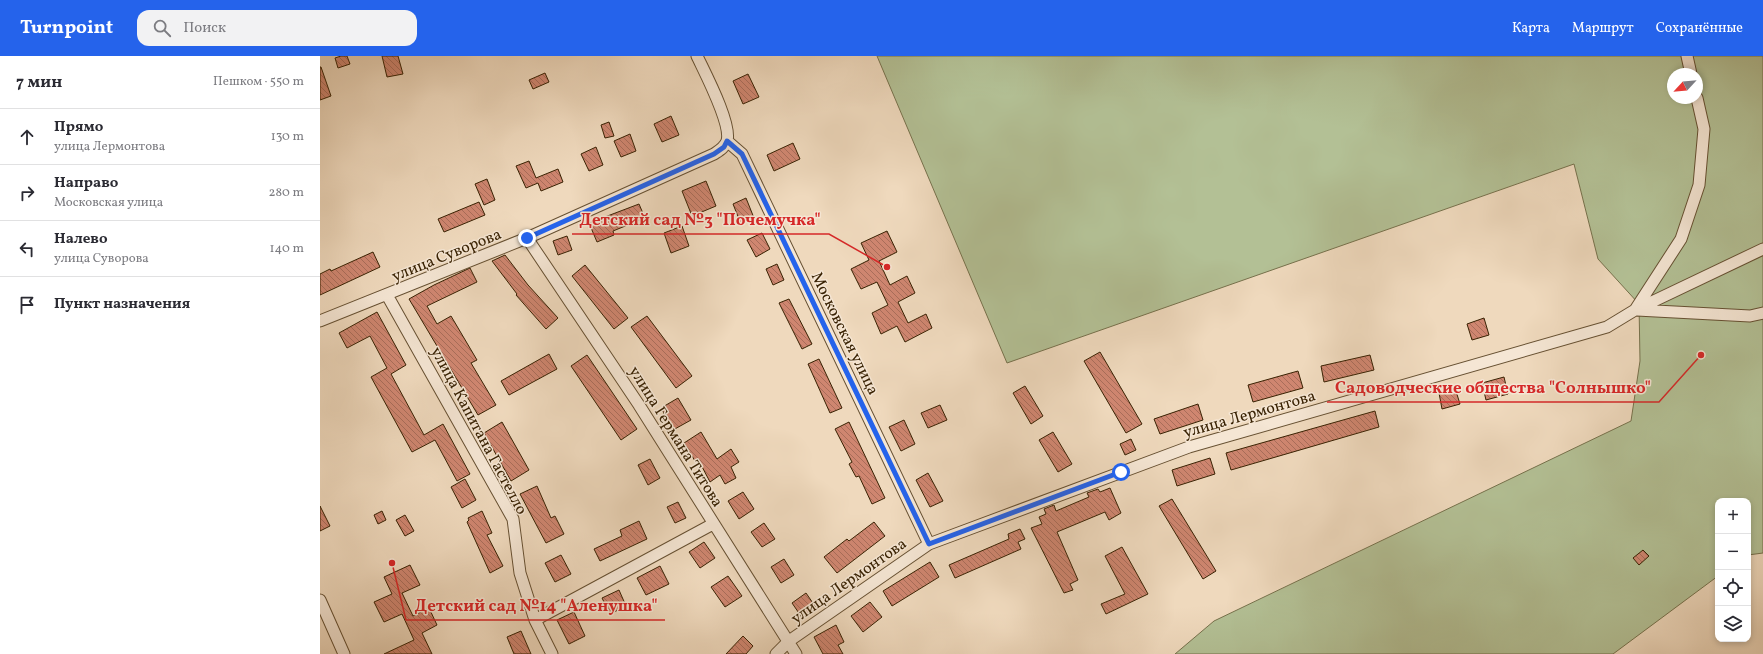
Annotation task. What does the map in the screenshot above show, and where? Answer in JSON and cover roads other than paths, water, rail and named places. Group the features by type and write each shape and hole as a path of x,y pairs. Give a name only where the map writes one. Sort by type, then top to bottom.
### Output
{"street":[{"path":"697,56 728,126 727,141"},
{"path":"1687,56 1690,68"},
{"name":"улица Лермонтова","path":"776,654 789,641 929,544 1189,447 1607,327 1635,310 1681,239 1699,185 1704,129 1698,104"},
{"name":"улица Суворова","path":"320,321 527,238 714,154 724,147 727,141"},
{"name":"Московская улица","path":"727,141 742,154 929,544"},
{"name":"улица Германа Титова","path":"527,238 639,405 796,654"},
{"path":"1635,310 1763,249"},
{"name":"улица Капитана Гастелло","path":"387,295 513,519 520,573 534,620 552,654"},
{"path":"1635,310 1750,316 1763,313"},
{"path":"534,620 713,524"},
{"path":"320,600 344,654"}],"place":[{"name":"Детский сад №3 \"Почемучка\"","path":"887,267"},
{"name":"Садоводческие общества \"Солнышко\"","path":"1701,355"},
{"name":"Детский сад №14 \"Аленушка\"","path":"392,563"}]}
